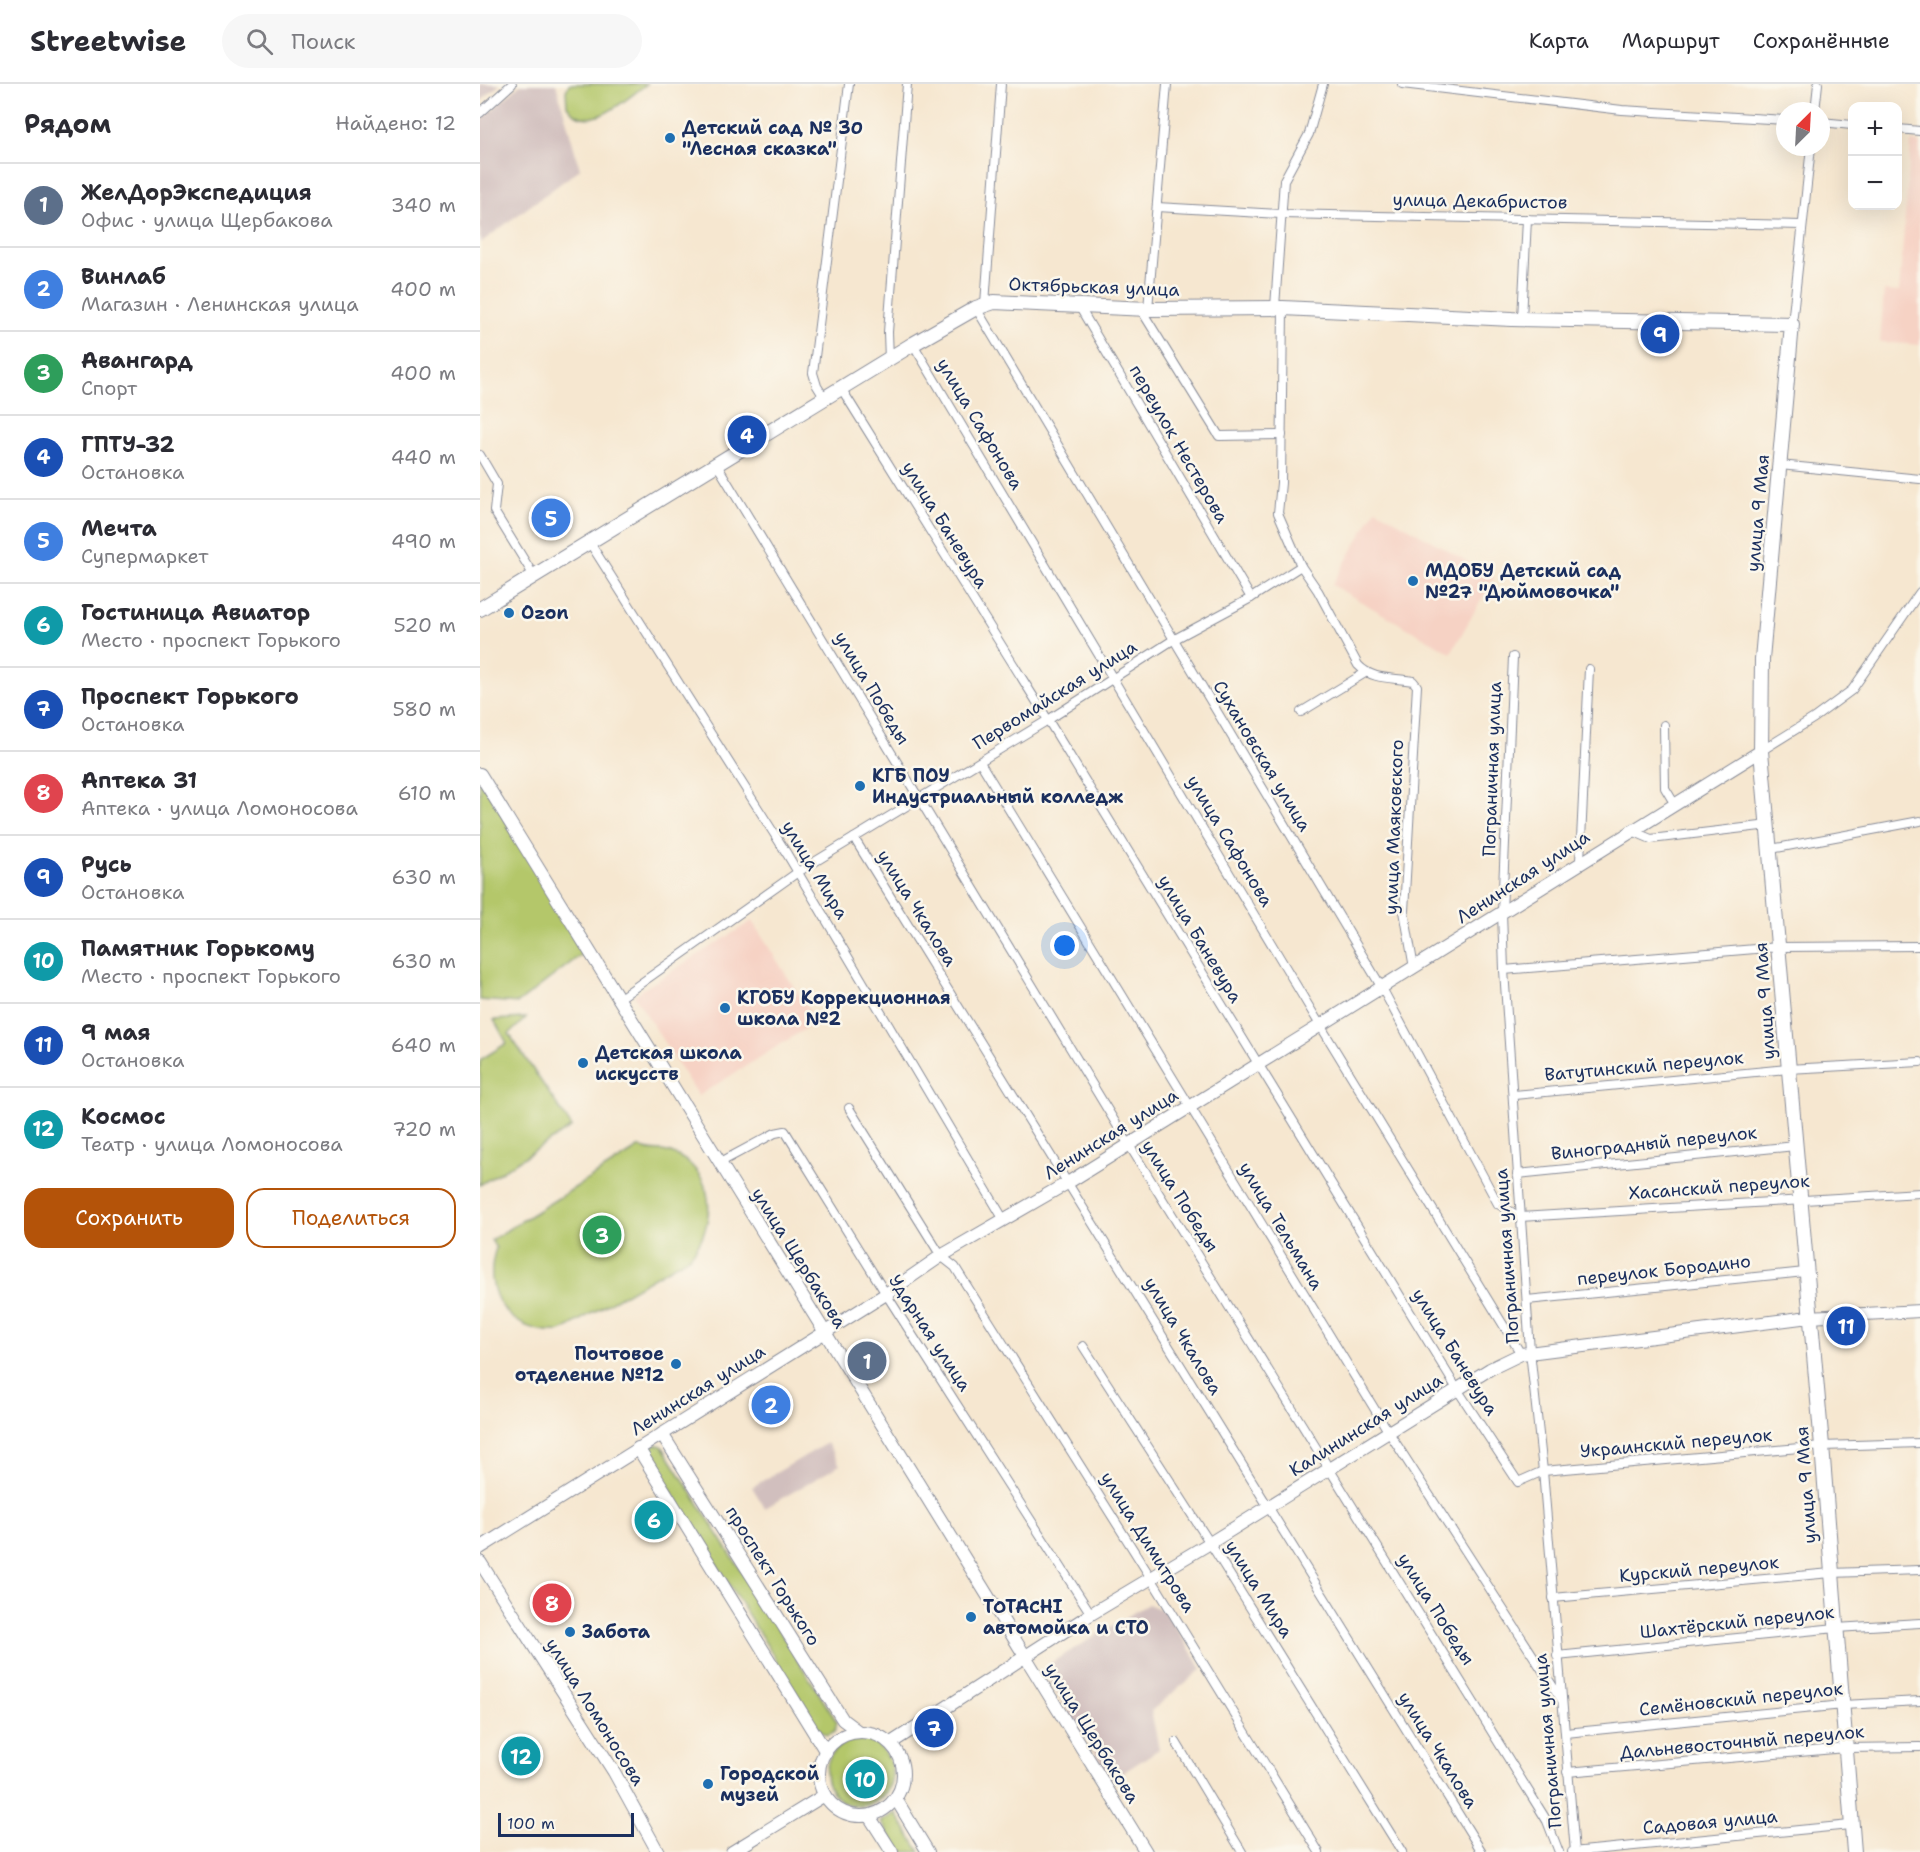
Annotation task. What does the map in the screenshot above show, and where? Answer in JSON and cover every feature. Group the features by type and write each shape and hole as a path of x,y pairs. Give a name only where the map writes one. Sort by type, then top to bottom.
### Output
{"main road":[{"path":"480,609 913,344 980,306"},
{"name":"Октябрьская улица","path":"980,306 1279,308 1522,319 1792,324"},
{"name":"улица 9 Мая","path":"1792,324 1762,659 1761,751 1822,1446 1843,1705 1850,1825 1854,1852"},
{"name":"Ленинская улица","path":"480,1548 825,1333 941,1256 1069,1182 1257,1063 1414,968 1580,861 1761,751"},
{"name":"улица Щербакова","path":"480,774 620,998 718,1163 1146,1852"},
{"name":"Калининская улица","path":"891,1743 1091,1614 1210,1543 1388,1431 1490,1369 1526,1352 1809,1317 1920,1311"},
{"name":"проспект Горького","path":"662,1434 843,1720 859,1732 873,1734 891,1743"},
{"path":"638,1448 826,1752"},
{"name":"улица Ломоносова","path":"480,1562 614,1772 658,1852"},
{"path":"859,1732 844,1735 832,1743 819,1763 823,1796 844,1813 869,1816 886,1809 896,1799 903,1781 903,1770 891,1743"},
{"path":"732,1852 823,1796"},
{"path":"896,1799 928,1852"},
{"path":"869,1816 892,1852"}],"street":[{"path":"480,113 512,84"},
{"path":"825,399 817,386 813,373 849,84"},
{"path":"889,360 888,332 907,84"},
{"path":"980,306 1001,84"},
{"path":"1167,84 1157,207 1144,308 1219,436 1282,435"},
{"path":"1301,712 1365,673 1358,665 1318,591 1301,566 1278,513 1282,435 1279,308 1281,213 1286,174 1309,134 1323,84"},
{"path":"1402,84 1622,110 1776,119"},
{"path":"1816,102 1818,84"},
{"path":"1830,123 1848,125"},
{"path":"1902,129 1920,131"},
{"name":"улица 9 Мая","path":"1792,324 1810,156"},
{"name":"улица Декабристов","path":"1157,207 1281,213 1801,225"},
{"path":"1522,319 1527,219"},
{"name":"Сухановская улица","path":"980,306 1173,640 1382,988 1498,1204 1520,1217"},
{"name":"переулок Нестерова","path":"1079,306 1251,598"},
{"name":"улица Сафонова","path":"913,344 1320,1025 1526,1352"},
{"name":"улица Баневура","path":"841,388 1048,720 1457,1389 1518,1482 1543,1471"},
{"path":"480,455 497,484 494,511 534,576"},
{"name":"улица Победы","path":"717,465 1129,1145 1547,1821 1559,1852"},
{"path":"1780,465 1920,479"},
{"name":"улица Мира","path":"590,543 798,872 1004,1220"},
{"name":"Первомайская улица","path":"620,998 798,872 1048,720 1173,640 1251,598 1301,566"},
{"path":"1761,751 1814,718 1852,690 1920,592"},
{"name":"Пограничная улица","path":"1513,657 1502,912 1504,970 1527,1300 1526,1352 1543,1471 1574,1852"},
{"path":"1580,861 1589,669"},
{"name":"улица Маяковского","path":"1365,673 1385,679 1413,681 1417,686 1404,911 1414,968"},
{"path":"1664,725 1665,788 1674,803"},
{"name":"улица Тельмана","path":"980,762 1388,1431 1562,1702"},
{"path":"1771,849 1920,821"},
{"path":"1630,830 1651,839 1769,825"},
{"name":"улица Чкалова","path":"854,838 1482,1852"},
{"path":"1504,970 1779,947 1920,945"},
{"name":"Ватутинский переулок","path":"1514,1095 1788,1069 1920,1062"},
{"name":"улица Димитрова","path":"849,1108 941,1256 955,1267 1151,1578 1319,1852"},
{"name":"Ударная улица","path":"718,1163 775,1133 785,1131 886,1294 1091,1614"},
{"name":"Виноградный переулок","path":"1517,1174 1795,1146"},
{"name":"Хасанский переулок","path":"1520,1217 1920,1192"},
{"name":"переулок Бородино","path":"1527,1300 1805,1272"},
{"name":"улица Мира","path":"1083,1346 1210,1543 1402,1852"},
{"name":"Украинский переулок","path":"1543,1471 1822,1446 1920,1443"},
{"name":"Курский переулок","path":"1553,1598 1831,1573 1920,1570"},
{"name":"Шахтёрский переулок","path":"1557,1656 1836,1628 1920,1623"},
{"name":"Семёновский переулок","path":"1566,1733 1843,1705 1920,1701"},
{"path":"1176,1742 1242,1852"},
{"name":"Дальневосточный переулок","path":"1567,1772 1846,1748 1920,1747"},
{"name":"Садовая улица","path":"1574,1852 1850,1825"}],"shaded area":[{"path":"480,84 500,84 480,102"},
{"path":"521,84 556,84 580,169 480,243 480,121"},
{"path":"1911,142 1920,143 1920,345 1880,342 1884,291 1899,292"},
{"name":"МДОБУ Детский сад №27 \"Дюймовочка\"","path":"1376,509 1494,577 1451,653 1332,585"},
{"name":"КГОБУ Коррекционная школа №2","path":"752,921 816,1022 698,1096 634,995"},
{"path":"827,1443 840,1465 765,1508 752,1487"},
{"path":"1148,1604 1165,1611 1202,1669 1151,1711 1159,1749 1112,1780 1044,1673 1051,1663"}],"green space":[{"path":"569,84 647,84 618,106 596,117 586,118 576,115 567,106 566,91"},
{"path":"480,778 586,951 518,1003 480,1000"},
{"path":"526,1018 509,1034 572,1127 480,1185 480,1060 507,1043 494,1020"},
{"path":"640,1147 671,1153 686,1161 705,1185 708,1215 705,1230 689,1257 561,1331 543,1331 514,1319 496,1296 492,1281 492,1265 496,1248 491,1240"},
{"path":"655,1444 662,1446 837,1722 835,1731 828,1735 820,1731 649,1455 651,1447"},
{"path":"859,1740 872,1743 882,1750 889,1760 892,1773 889,1786 882,1796 872,1803 859,1806 846,1803 836,1796 829,1786 826,1773 829,1760 836,1750 846,1743"},
{"path":"896,1813 920,1852 900,1852 881,1822"}],"place":[{"name":"Детский сад № 30 \"Лесная сказка\"","path":"670,138"},
{"name":"Русь","path":"1660,334"},
{"name":"ГПТУ-32","path":"747,435"},
{"name":"Мечта","path":"551,518"},
{"name":"МДОБУ Детский сад №27 \"Дюймовочка\"","path":"1413,581"},
{"name":"Ozon","path":"509,613"},
{"name":"КГБ ПОУ Индустриальный колледж","path":"860,786"},
{"name":"КГОБУ Коррекционная школа №2","path":"725,1008"},
{"name":"Детская школа искусств","path":"583,1063"},
{"name":"Авангард","path":"602,1235"},
{"name":"9 мая","path":"1846,1326"},
{"name":"ЖелДорЭкспедиция","path":"867,1361"},
{"name":"Почтовое отделение №12","path":"676,1364"},
{"name":"Винлаб","path":"771,1405"},
{"name":"Гостиница Авиатор","path":"654,1520"},
{"name":"Аптека 31","path":"552,1603"},
{"name":"TOTACHI автомойка и СТО","path":"971,1617"},
{"name":"Забота","path":"570,1632"},
{"name":"Проспект Горького","path":"934,1728"},
{"name":"Космос","path":"521,1756"},
{"name":"Памятник Горькому","path":"865,1779"},
{"name":"Городской музей","path":"708,1784"}]}
